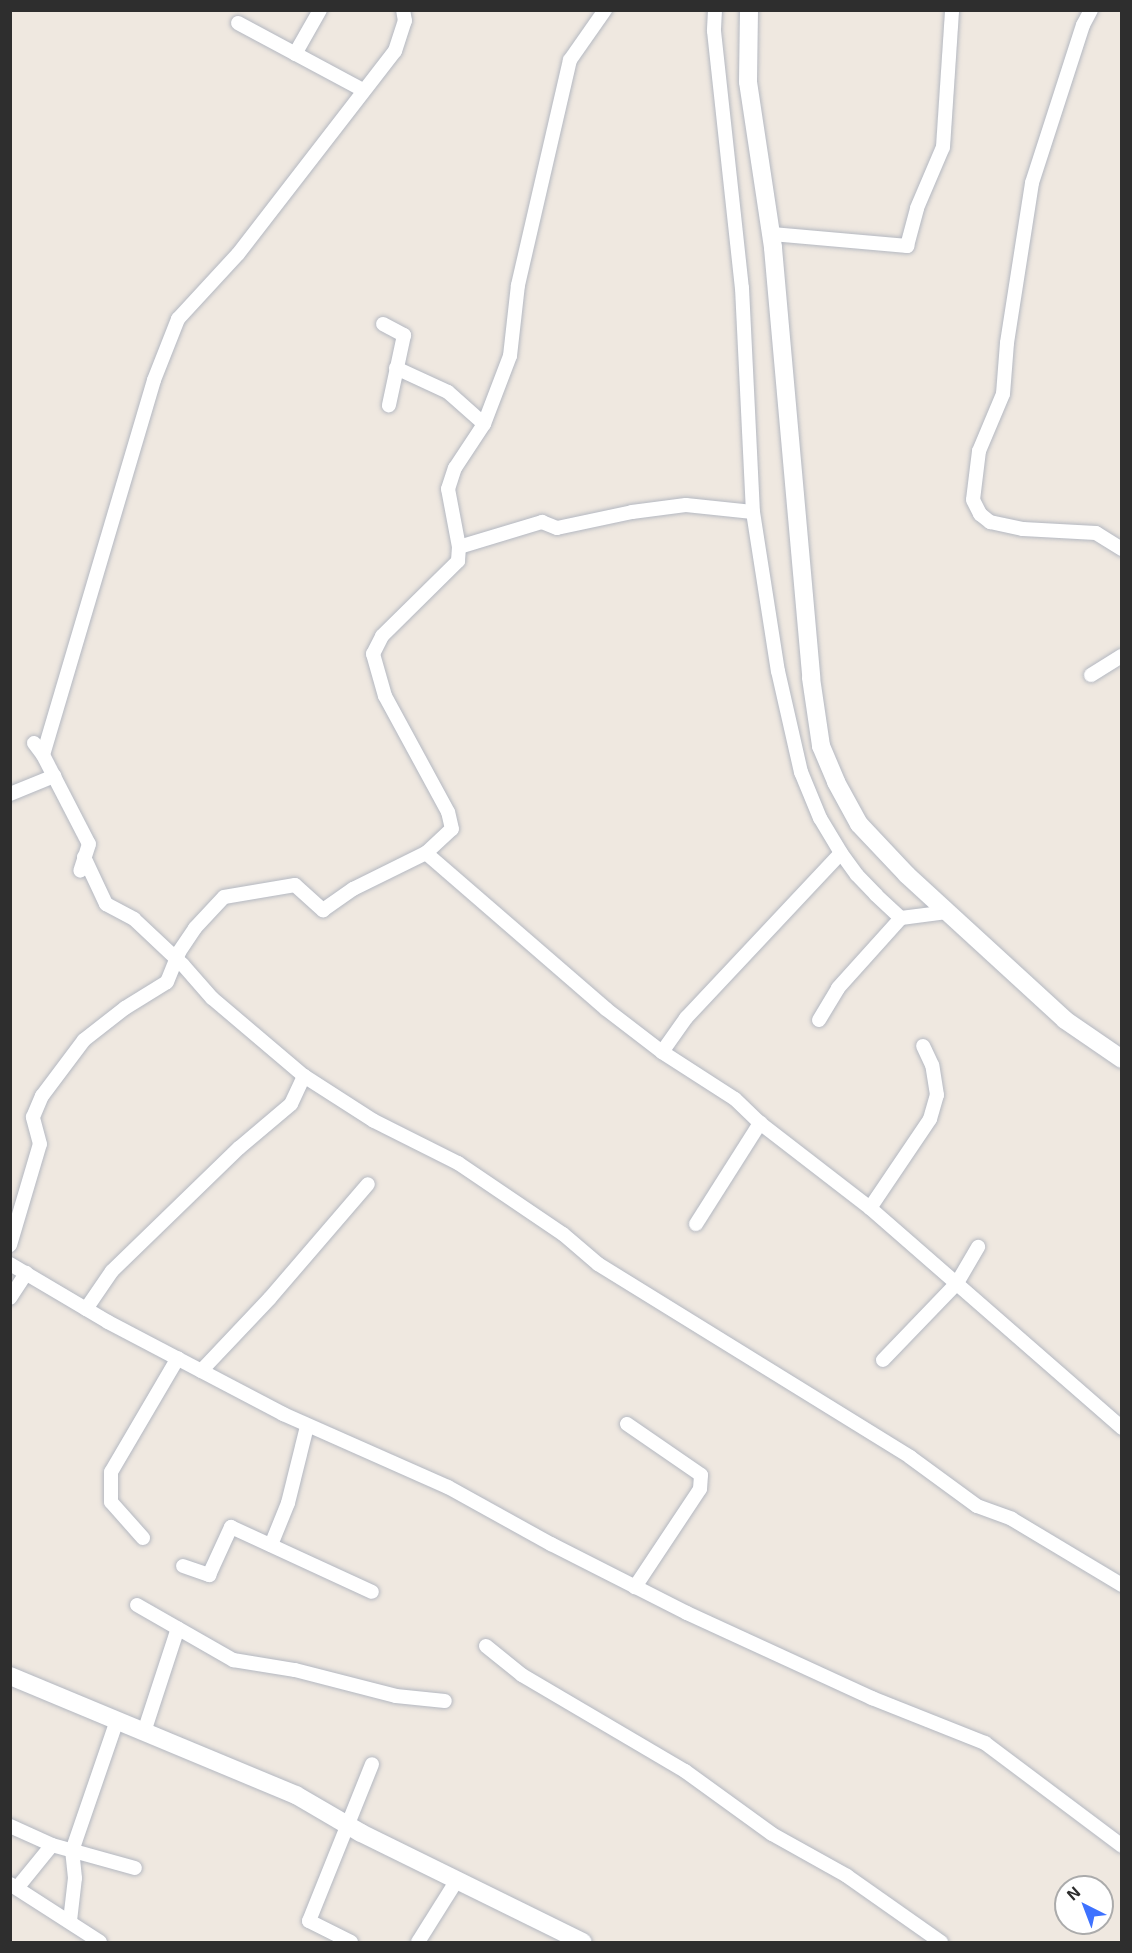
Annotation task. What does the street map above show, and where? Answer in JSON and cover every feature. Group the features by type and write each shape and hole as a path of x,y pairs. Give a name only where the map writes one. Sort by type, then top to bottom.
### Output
{"street":[{"path":"295,54 320,10"},
{"path":"44,754 154,380 178,319 238,254 395,51 405,21 403,10"},
{"path":"10,1245 40,1144 33,1117 42,1096 84,1040 125,1008 167,982 195,928 224,897 295,885 323,910 353,889 426,853 452,829 448,812 386,696 373,654 382,636 458,561 459,547 448,489 455,468 484,424 510,356 518,285 570,60 605,10"},
{"path":"715,10 714,31 742,288 753,512 778,671 801,772 820,818 841,854 857,875 901,918"},
{"path":"749,10 748,82 772,234 811,678 820,746 859,824 907,875 1065,1020 1122,1059"},
{"path":"772,234 907,246 917,208 943,147 952,10"},
{"path":"1091,10 1083,25 1032,183 1007,343 1003,394 979,451 973,500 980,514 990,522 1023,529 1096,533 1122,549"},
{"path":"238,23 363,90"},
{"path":"383,324 404,335 388,405"},
{"path":"396,368 448,392 484,424"},
{"path":"459,547 542,522 557,528 632,512 686,505 753,512"},
{"path":"1091,675 1122,656"},
{"path":"34,743 44,754 89,844 82,864 106,904 134,919 212,998 304,1076 374,1121 458,1163 563,1234 598,1264 910,1457 977,1506 1012,1519 1122,1585"},
{"path":"10,794 54,776"},
{"path":"426,853 606,1009 662,1052 735,1099 760,1123 870,1208 1122,1428"},
{"path":"662,1052 686,1018 841,854"},
{"path":"819,1020 838,988 901,918 947,912"},
{"path":"870,1208 930,1119 937,1095 932,1065 923,1046"},
{"path":"86,1309 112,1270 239,1148 291,1104 304,1076"},
{"path":"696,1224 760,1123"},
{"path":"201,1371 270,1298 368,1184"},
{"path":"883,1360 957,1283 978,1247"},
{"path":"10,1264 86,1309 307,1426 448,1487 635,1587 872,1698 985,1743 1122,1846"},
{"path":"10,1298 26,1273"},
{"path":"143,1538 111,1503 111,1472 178,1358"},
{"path":"627,1424 701,1475 699,1489 635,1587"},
{"path":"270,1545 288,1503 307,1426"},
{"path":"183,1566 209,1575 231,1527 372,1592"},
{"path":"137,1605 233,1660 295,1670 396,1696 445,1701"},
{"path":"144,1732 178,1628"},
{"path":"486,1646 522,1675 685,1771 772,1834 847,1876 940,1942"},
{"path":"10,1676 296,1795 347,1825 583,1942"},
{"path":"70,1922 75,1878 72,1851 117,1720"},
{"path":"351,1942 309,1922 372,1764"},
{"path":"10,1826 52,1845 135,1868"},
{"path":"52,1845 14,1886 100,1942"},
{"path":"418,1942 457,1880"}]}
